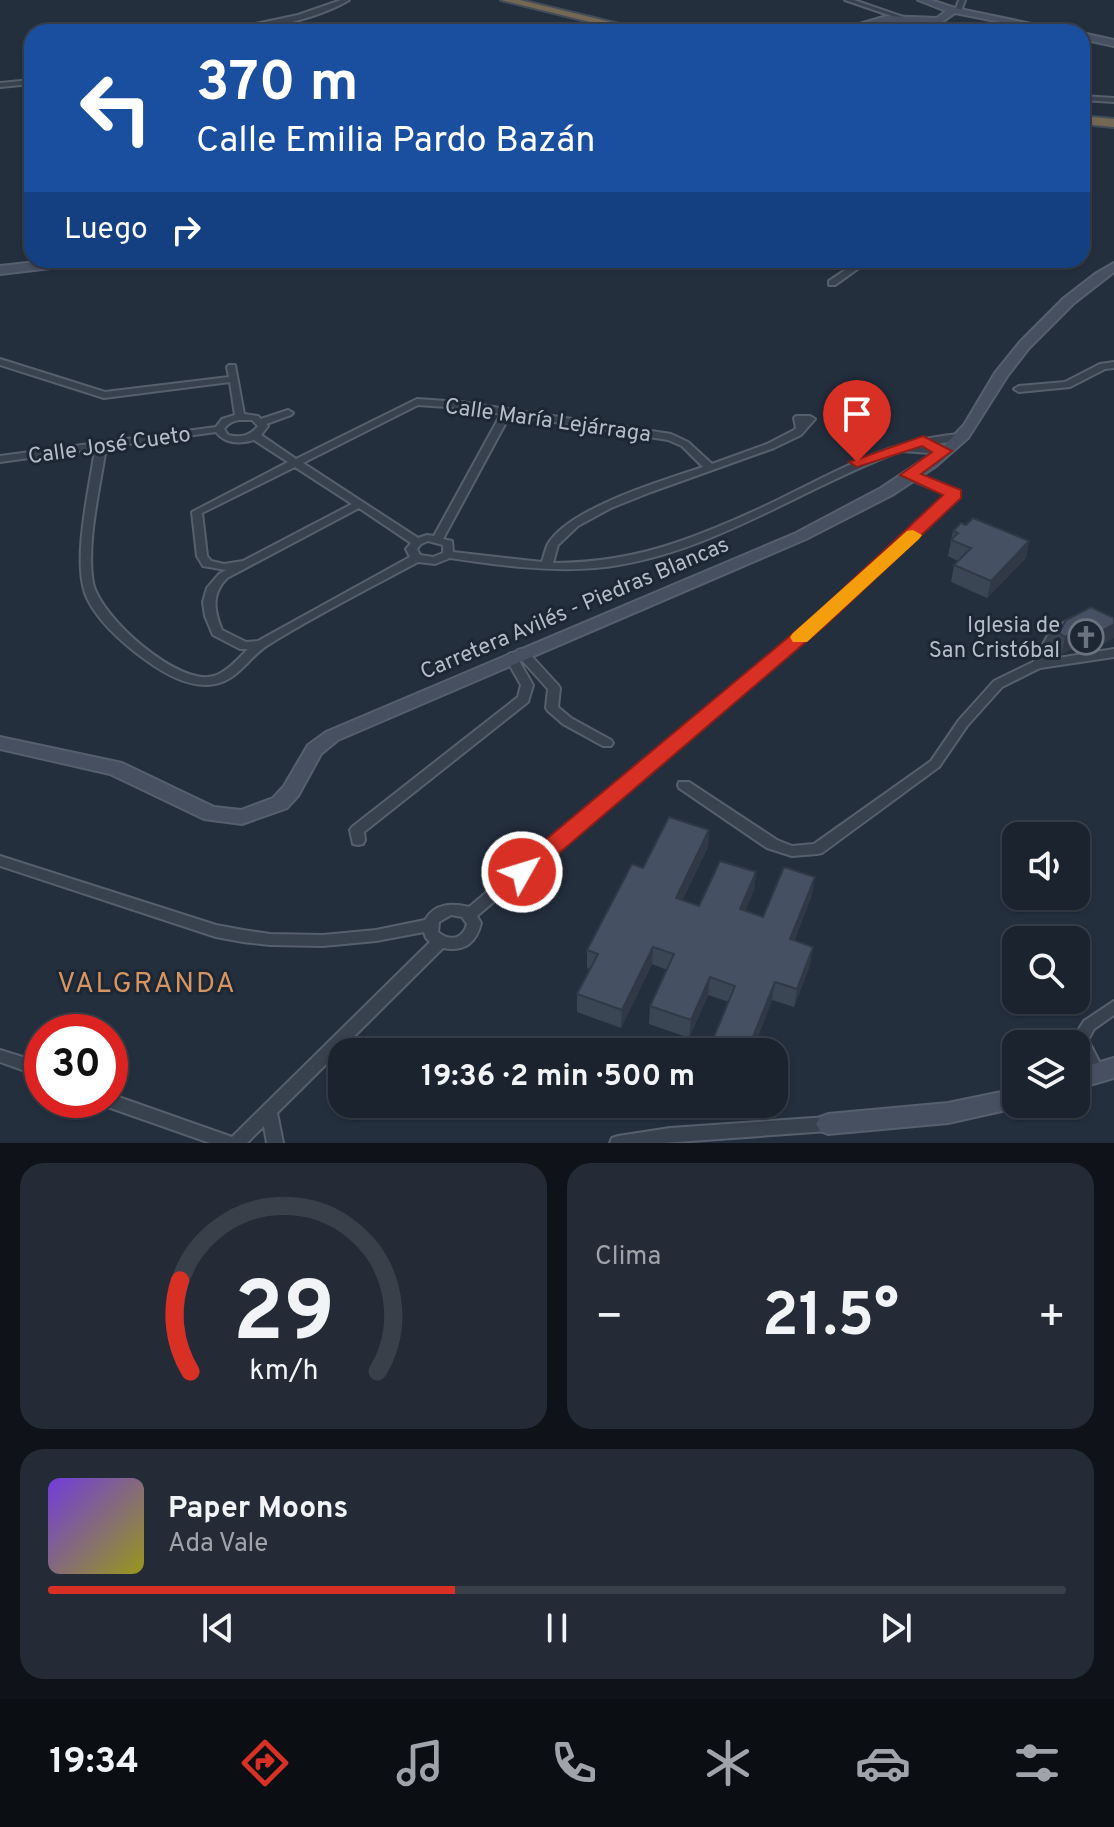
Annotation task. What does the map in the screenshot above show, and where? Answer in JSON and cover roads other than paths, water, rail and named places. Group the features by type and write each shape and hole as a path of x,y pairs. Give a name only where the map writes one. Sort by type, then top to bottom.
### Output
{"highway":[{"path":"506,0 611,24"},
{"path":"1090,121 1114,123"}],"street":[{"path":"278,24 323,11 346,0"},
{"path":"848,0 923,24"},
{"path":"922,0 956,11 1023,24"},
{"path":"868,24 887,19 939,21 956,11 962,0"},
{"path":"1090,38 1114,43"},
{"path":"0,85 24,83"},
{"path":"1090,98 1114,100"},
{"path":"0,270 24,267"},
{"name":"Carretera Avilés - Piedras Blancas","path":"0,743 115,768 211,814 242,817 280,803 291,791 314,750 332,736 801,536 837,519 924,465 961,437 1022,348 1099,277 1114,267"},
{"path":"832,283 854,268"},
{"path":"0,362 104,395 234,379"},
{"path":"1019,389 1067,385 1103,366 1114,365"},
{"path":"232,367 240,416 261,422 288,413"},
{"name":"Calle María Lejárraga","path":"244,564 224,567 207,564 202,556 197,512 417,402 671,437 685,444 708,466"},
{"path":"438,538 507,412"},
{"name":"Calle José Cueto","path":"0,459 219,429 225,421 240,416"},
{"path":"261,422 262,430 255,436 417,542"},
{"name":"Calle José Cueto","path":"219,429 231,439 255,436"},
{"path":"546,566 554,542 572,526 652,488 708,466 756,452 801,429"},
{"path":"101,445 87,569 92,598 142,655 208,682 226,674 261,644 416,558 435,561 448,554 546,566 605,564 654,554 759,512 882,452 961,437"},
{"path":"916,444 944,451"},
{"path":"916,444 924,465"},
{"path":"469,915 821,619 955,494 908,475"},
{"path":"261,644 244,646 228,641 217,632 208,598 211,586 244,564 359,504"},
{"path":"416,558 411,549 417,542 438,538 448,543 448,554"},
{"path":"1037,665 1055,633 1084,617"},
{"path":"684,785 772,844 792,851 817,849 935,764 963,723 998,684 1037,665 1114,653"},
{"path":"517,655 554,688 552,708 567,721 607,743"},
{"path":"358,840 357,830 524,699 527,685 517,655"},
{"path":"0,861 216,931 251,939 292,943 340,941 429,925 435,916 449,909 469,915 474,923 471,935 456,944 440,942 431,934 429,925"},
{"path":"236,1143 440,942"},
{"path":"1096,1073 1080,1040 1089,1025 1114,1007"},
{"path":"0,1056 24,1064"},
{"path":"618,1143 670,1135 948,1113 1002,1102"},
{"path":"128,1107 230,1143"},
{"path":"269,1113 275,1143"}],"place":[{"name":"Iglesia de San Cristóbal","path":"1086,637"}],"district":[{"name":"VALGRANDA","path":"147,982"}]}
